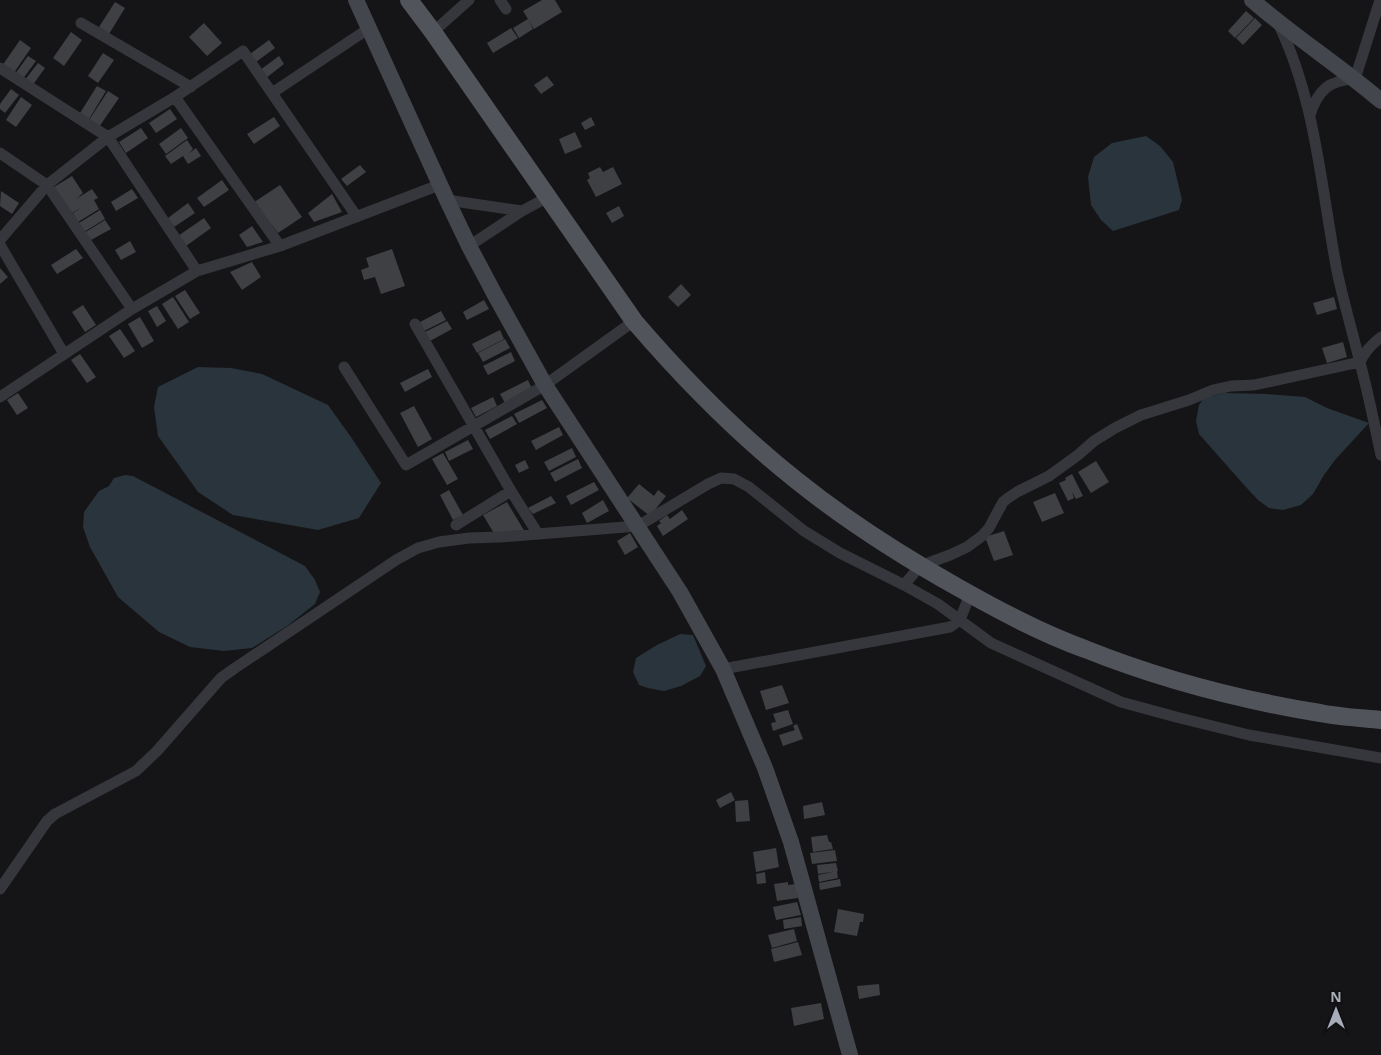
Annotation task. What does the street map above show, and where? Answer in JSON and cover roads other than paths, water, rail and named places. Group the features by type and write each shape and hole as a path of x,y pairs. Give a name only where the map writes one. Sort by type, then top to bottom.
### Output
{"main road":[{"path":"409,0 634,321 653,344 727,420 795,480 860,528 920,566 1012,617 1084,649 1183,682 1258,701 1322,714 1381,720"}],"street":[{"path":"356,0 469,246 545,385 680,592 723,669 765,768 791,842 850,1055"},
{"path":"433,32 469,0"},
{"path":"1252,0 1278,23 1355,79 1381,101"},
{"path":"1355,79 1380,0"},
{"path":"81,23 191,86"},
{"path":"1278,23 1296,64 1310,115 1337,272 1381,455"},
{"path":"272,93 368,29"},
{"path":"0,240 47,185 108,137 175,97 243,51 356,217"},
{"path":"0,68 108,137 197,271"},
{"path":"1310,115 1317,96 1327,87 1338,81 1355,79"},
{"path":"175,97 280,246"},
{"path":"0,153 47,185 132,309"},
{"path":"0,397 132,309 197,271 280,246 440,185"},
{"path":"469,246 522,211 548,198"},
{"path":"447,200 522,211"},
{"path":"0,246 64,354"},
{"path":"344,367 406,465 545,385 634,321"},
{"path":"415,324 511,491 538,534"},
{"path":"1360,362 1364,353 1381,337"},
{"path":"904,586 920,566 967,547 982,536 989,528 1003,502 1016,492 1049,476 1094,441 1141,415 1213,390 1231,386 1254,385 1360,362"},
{"path":"0,889 47,821 55,814 136,770 157,751 221,678 396,560 418,548 440,542 469,538 638,526 721,478 734,479 749,487 804,531 840,553 938,604 991,643 1122,702 1249,735 1381,758"},
{"path":"456,525 511,491"},
{"path":"723,669 950,627 960,620 970,594"}]}
